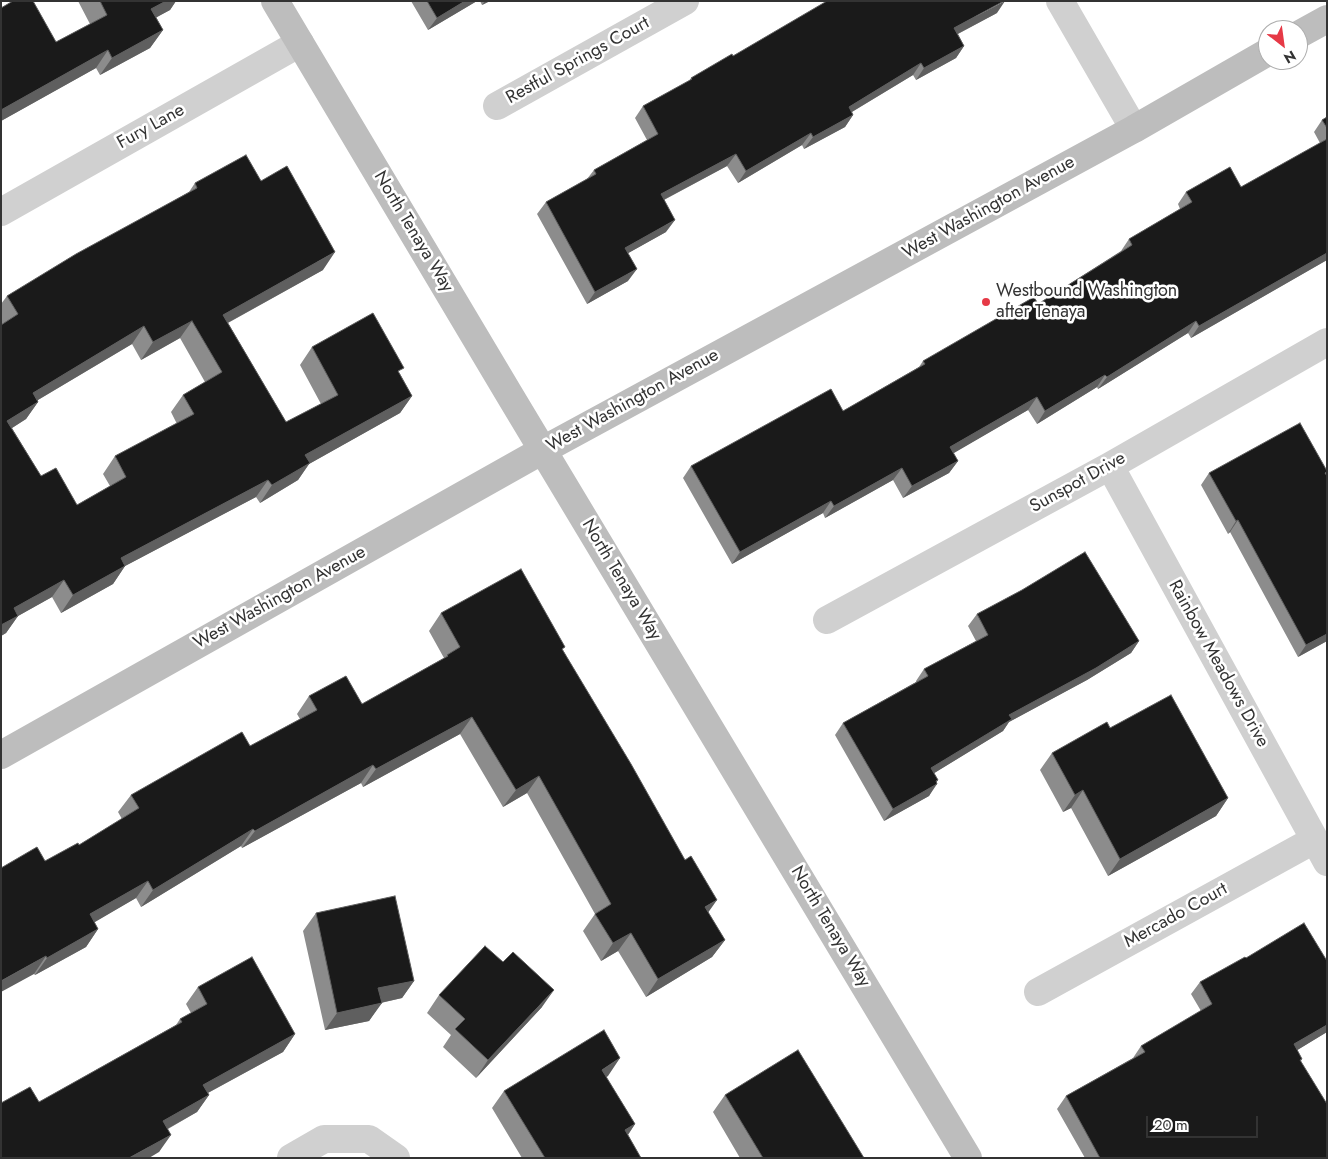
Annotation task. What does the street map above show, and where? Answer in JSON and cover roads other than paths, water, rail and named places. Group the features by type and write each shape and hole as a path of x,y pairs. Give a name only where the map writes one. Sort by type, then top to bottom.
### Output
{"main road":[{"name":"North Tenaya Way","path":"276,1 968,1158"},
{"path":"1308,29 1327,19"},
{"name":"West Washington Avenue","path":"1,755 544,450 1134,129 1258,58"}],"street":[{"name":"Restful Springs Court","path":"497,106 685,1"},
{"path":"1060,1 1134,129"},
{"name":"Fury Lane","path":"1,212 300,43"},
{"name":"Sunspot Drive","path":"827,620 1110,466 1327,342"},
{"name":"Rainbow Meadows Drive","path":"1110,466 1320,851"},
{"name":"Mercado Court","path":"1038,992 1320,851"},
{"path":"291,1158 324,1140 369,1139 396,1158"}],"place":[{"name":"Westbound Washington after Tenaya","path":"986,302"}]}
